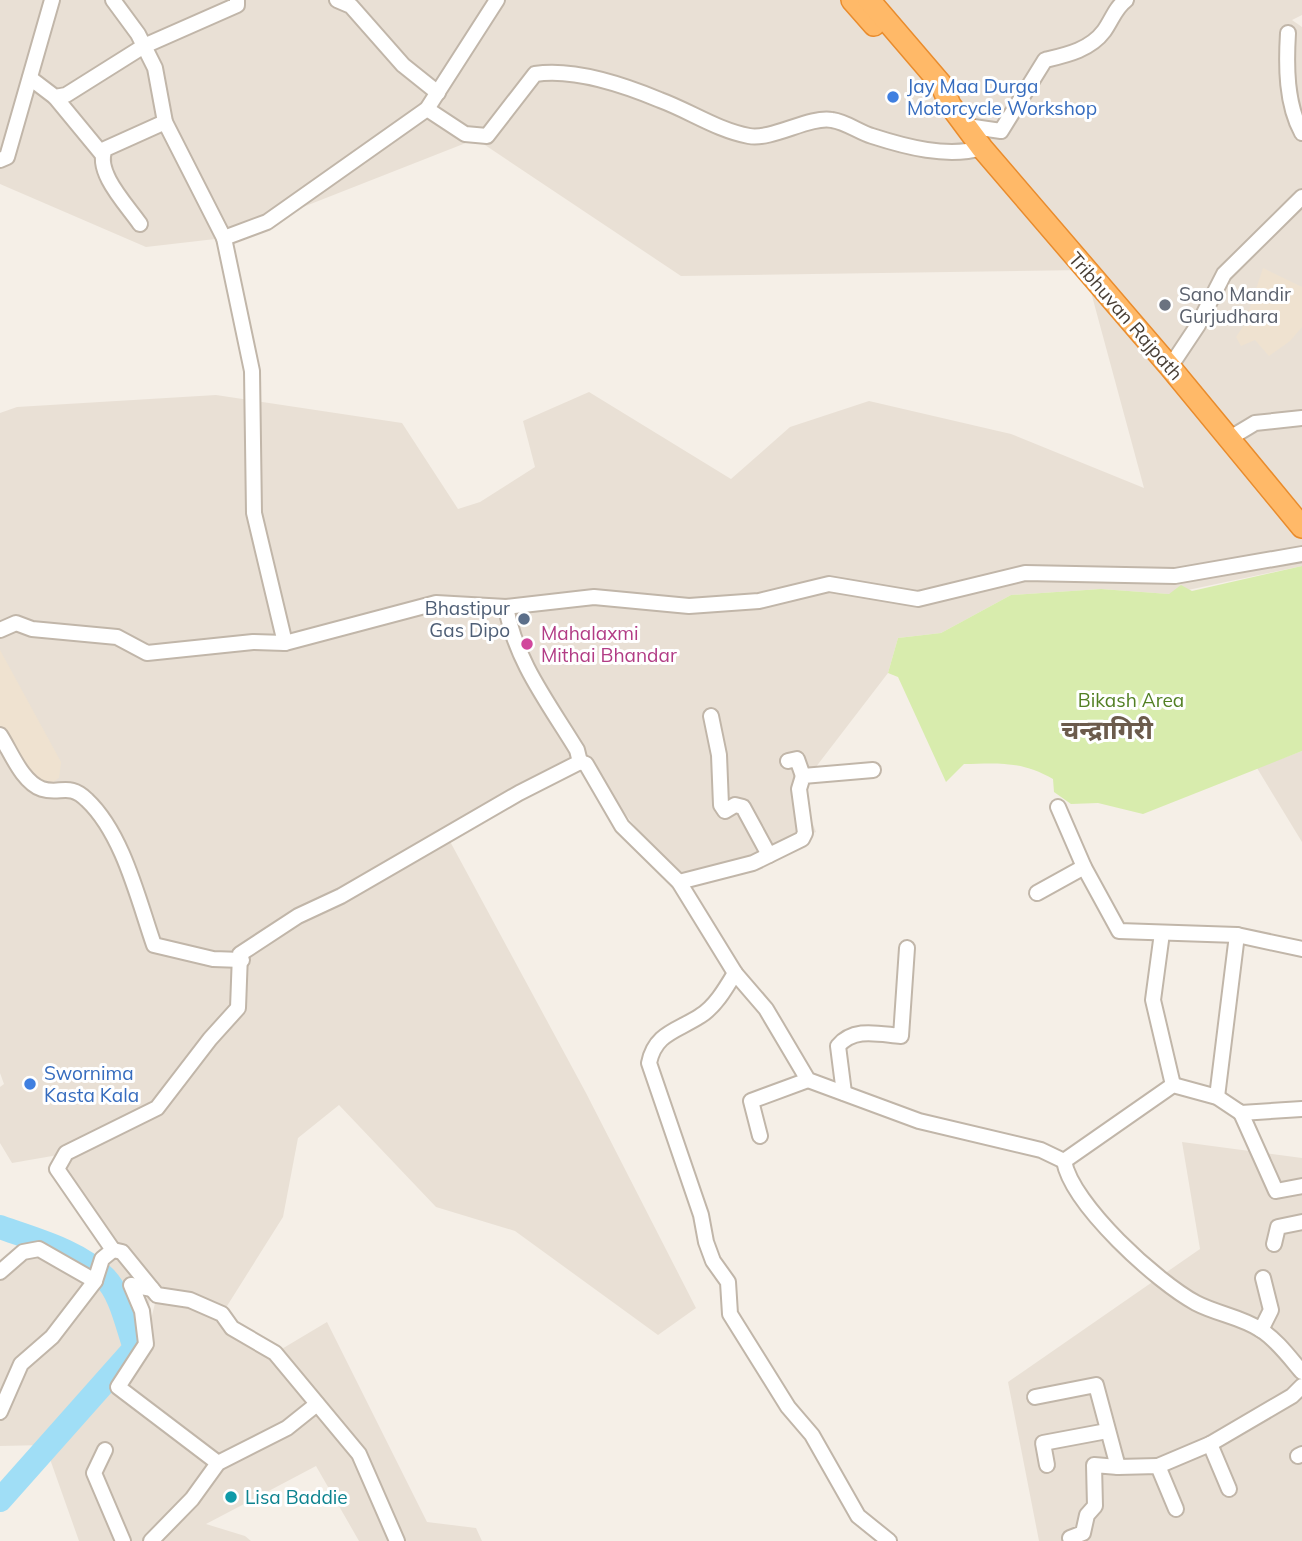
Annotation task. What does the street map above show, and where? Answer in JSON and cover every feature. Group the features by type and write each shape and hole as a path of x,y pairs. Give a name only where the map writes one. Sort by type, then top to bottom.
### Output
{"highway":[{"name":"Tribhuvan Rajpath","path":"852,0 927,88 950,105 982,148 1230,438 1302,527"},
{"name":"Tribhuvan Rajpath","path":"869,0 941,85 950,105"}],"street":[{"path":"0,160 7,157 52,0"},
{"path":"113,0 155,68 165,122 224,238 251,371 254,513 285,643"},
{"path":"55,97 66,95 144,47 237,5 237,0"},
{"path":"337,0 351,6 403,65 438,93"},
{"path":"224,238 267,222 427,109 497,0"},
{"path":"967,126 1001,131 1045,60 1083,49 1094,42 1118,6 1126,0"},
{"path":"1289,33 1288,73 1296,122 1302,133"},
{"path":"427,109 465,134 487,136 535,74 549,72 583,76 660,100 706,122 751,137 831,119 871,136 945,152 962,153 982,148"},
{"path":"30,78 55,97 102,154 106,173 140,224"},
{"path":"102,154 105,149 165,122"},
{"path":"1170,367 1198,325 1224,274 1302,197"},
{"path":"1230,438 1255,423 1302,418"},
{"path":"0,630 16,622 32,629 117,637 147,653 253,642 285,643 436,603 506,607 594,597 689,606 759,601 829,584 918,600 1025,573 1175,576 1302,554"},
{"path":"506,607 510,635 528,671 576,750 580,762"},
{"path":"711,716 719,755 721,805 724,811 735,805 743,807 769,855"},
{"path":"0,735 29,781 44,790 68,788 87,800 118,844 154,945 200,957 242,960"},
{"path":"679,882 753,863 802,839 805,833 799,789 803,776 797,758 788,761"},
{"path":"107,1255 57,1169 60,1161 66,1153 149,1114 164,1101 210,1039 238,1008 242,960 240,954 298,916 341,896 519,793 580,762 586,764 622,826 679,882 735,973 766,1009 808,1080 919,1121 1041,1150 1064,1161"},
{"path":"803,776 873,770"},
{"path":"1058,807 1084,867 1119,931 1237,935 1302,949"},
{"path":"1038,893 1084,867"},
{"path":"1161,933 1153,1000 1173,1085"},
{"path":"1217,1097 1237,935"},
{"path":"844,1093 838,1046 845,1037 858,1032 901,1036 907,948"},
{"path":"735,973 725,990 701,1016 667,1032 652,1049 649,1063 701,1215 706,1242 713,1261 728,1282 730,1314 788,1407 811,1435 858,1516 889,1541"},
{"path":"760,1136 751,1101 808,1080"},
{"path":"1173,1085 1217,1097 1241,1113 1276,1191 1302,1186"},
{"path":"1064,1161 1173,1085"},
{"path":"1241,1113 1302,1109"},
{"path":"1064,1161 1067,1179 1100,1223 1133,1253 1195,1302 1261,1330 1302,1372"},
{"path":"1274,1244 1278,1227 1302,1222"},
{"path":"0,1272 23,1252 39,1249 95,1281"},
{"path":"107,1255 121,1252 158,1295"},
{"path":"0,1412 21,1364 52,1337 95,1281 107,1255"},
{"path":"1261,1330 1272,1310 1264,1278"},
{"path":"218,1463 118,1387 146,1344 142,1311 131,1285 151,1287 158,1295 190,1300 222,1314 232,1328 275,1353 359,1454 397,1541"},
{"path":"1035,1397 1096,1385 1118,1467"},
{"path":"1070,1538 1083,1533 1087,1515 1095,1506 1094,1465 1158,1466 1210,1444 1292,1396 1302,1386"},
{"path":"158,1539 218,1463 288,1428 317,1404"},
{"path":"1047,1465 1043,1443 1107,1431"},
{"path":"1210,1444 1229,1489"},
{"path":"105,1450 94,1473 123,1541"},
{"path":"1158,1466 1176,1509"}],"shaded area":[{"path":"0,0 1302,0 1302,15 1292,20 1302,27 1302,566 1169,594 1101,589 1011,595 941,633 898,638 888,673 799,789 816,832 679,882 586,764 446,834 586,1093 696,1308 658,1335 515,1231 436,1207 339,1105 298,1138 283,1217 222,1314 275,1353 327,1322 427,1522 476,1528 482,1541 359,1541 316,1466 206,1524 245,1536 251,1541 79,1541 45,1445 0,1446 0,1276 39,1249 95,1281 121,1252 58,1155 12,1163 0,1143 0,1087 4,1084 0,1073 0,413 17,407 216,395 402,423 458,509 480,502 535,467 523,421 589,392 731,479 790,427 869,401 1011,434 1144,488 1085,270 681,276 476,139 224,238 146,247 0,184","holes":["151,1287 157,1295 146,1340"]},
{"path":"1263,268 1302,287 1302,327 1290,341 1269,356 1255,340 1241,346 1236,337 1244,325"},
{"path":"0,650 61,762 59,778 43,786 32,781 0,730"},
{"path":"1302,751 1302,842 1257,768"},
{"path":"1182,1142 1302,1158 1302,1541 1039,1541 1008,1382 1200,1249"}],"green space":[{"name":"Bikash Area","path":"1302,566 1302,751 1143,814 1098,803 1071,804 1054,792 1053,779 1031,769 1010,764 964,764 946,782 898,677 888,673 898,638 941,633 1011,595 1101,589 1169,594 1181,585 1192,591"}],"waterway":[{"path":"0,1227 68,1253 104,1277 119,1301 135,1348 0,1500"}],"place":[{"name":"Jay Maa Durga Motorcycle Workshop","path":"893,97"},
{"name":"Sano Mandir Gurjudhara","path":"1165,305"},
{"name":"Bhastipur Gas Dipo","path":"524,619"},
{"name":"Mahalaxmi Mithai Bhandar","path":"527,644"},
{"name":"Swornima Kasta Kala","path":"30,1084"},
{"name":"Lisa Baddie","path":"231,1497"}],"district":[{"name":"चन्द्रागिरी","path":"1107,729"}]}
